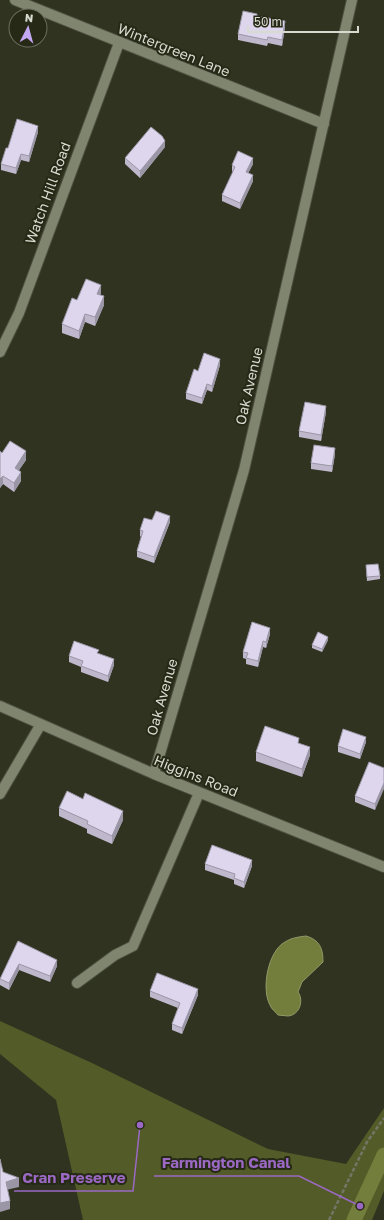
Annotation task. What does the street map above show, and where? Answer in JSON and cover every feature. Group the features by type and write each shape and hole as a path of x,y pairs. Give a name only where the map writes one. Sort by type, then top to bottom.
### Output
{"street":[{"name":"Wintergreen Lane","path":"15,0 324,124"},
{"name":"Oak Avenue","path":"154,774 244,470 352,0"},
{"name":"Watch Hill Road","path":"0,352 19,313 119,43"},
{"name":"Higgins Road","path":"0,706 154,774 384,867"},
{"path":"0,794 41,724"},
{"path":"77,983 115,955 133,946 199,792"}],"path":[{"path":"328,1220 367,1142 384,1118"}],"shaded area":[{"path":"306,936 315,940 320,946 323,962 302,982 298,992 301,1003 298,1010 292,1015 288,1016 278,1015 272,1009 267,998 266,980 270,962 274,953 285,942 297,937"},
{"path":"0,1021 92,1063 268,1149 346,1164 384,1108 384,1191 372,1220 83,1220 56,1100 0,1054"}],"building":[{"path":"243,11 257,14 257,16 285,21 282,40 268,37 267,40 238,34"},
{"path":"17,119 38,126 29,156 21,154 16,168 1,164 6,148 8,148"},
{"path":"151,127 162,136 165,141 140,171 125,158"},
{"path":"238,151 253,158 246,172 253,175 240,203 222,195 235,167 232,165"},
{"path":"86,279 101,285 97,294 104,296 95,317 85,314 79,331 62,324 72,298 77,300"},
{"path":"204,353 220,359 212,386 207,384 202,398 186,393 194,369 198,371"},
{"path":"305,402 326,406 321,435 299,431"},
{"path":"10,441 26,451 15,468 21,472 14,483 3,476 0,479 0,451 2,453"},
{"path":"314,445 335,448 332,466 311,463"},
{"path":"156,511 170,516 154,557 137,551 143,531 140,530 144,518 152,520"},
{"path":"378,564 380,576 367,577 366,565"},
{"path":"252,622 270,628 266,642 263,641 258,661 246,658 248,653 243,652"},
{"path":"318,632 328,637 322,649 312,645"},
{"path":"74,641 99,650 97,653 114,659 108,676 81,666 83,661 69,656"},
{"path":"265,726 299,738 298,743 310,747 302,769 256,752"},
{"path":"343,729 366,737 360,754 338,746"},
{"path":"369,762 384,768 384,783 375,804 355,796"},
{"path":"67,791 83,799 85,793 123,811 112,836 87,824 88,821 59,808"},
{"path":"212,845 252,860 244,882 234,878 235,874 205,864"},
{"path":"18,941 57,960 50,976 19,964 9,983 0,979"},
{"path":"157,973 198,989 182,1028 172,1024 180,1003 150,991"},
{"path":"0,1159 3,1172 19,1178 6,1182 10,1201 0,1203"}],"waterway":[{"path":"354,1220 384,1155"}],"place":[{"name":"Cran Preserve","path":"140,1125"},
{"name":"Farmington Canal","path":"360,1206"}]}
